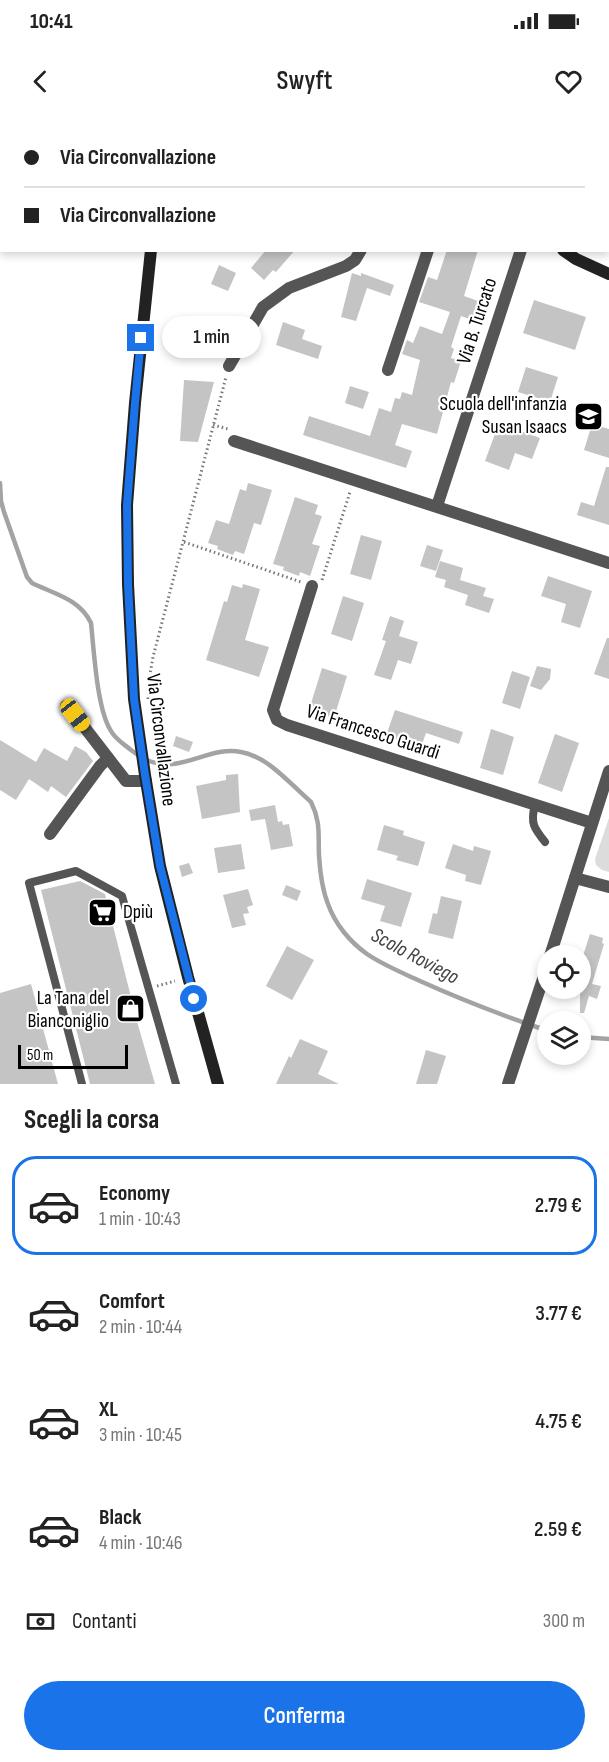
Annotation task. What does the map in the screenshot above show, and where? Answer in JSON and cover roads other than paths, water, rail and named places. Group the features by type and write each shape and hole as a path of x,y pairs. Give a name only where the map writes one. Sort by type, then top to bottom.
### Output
{"main road":[{"name":"Via Circonvallazione","path":"151,252 127,505 128,584 134,699 160,866 218,1084"},
{"path":"566,252 576,259 609,273"}],"street":[{"path":"229,366 263,307 289,288 346,266 355,260 360,252"},
{"path":"388,370 427,252"},
{"name":"Via B. Turcato","path":"437,506 520,252"},
{"path":"234,441 609,563"},
{"name":"Via Francesco Guardi","path":"312,586 273,710 277,720 298,729 592,823"},
{"path":"66,706 126,781 145,778"},
{"path":"50,834 108,758"},
{"path":"554,945 609,771"},
{"path":"575,878 609,887"},
{"path":"508,1084 537,998"}],"lane":[{"path":"535,805 532,817 534,828 545,842"},
{"path":"82,1084 29,883 76,871 122,896 176,1084"}],"waterway":[{"name":"Scolo Roviego","path":"0,483 4,512 27,577 32,583 80,608 91,623 102,709 111,731 118,739 141,757 161,764 181,763 215,753 232,751 251,755 270,765 311,802 318,822 320,868 326,898 339,925 355,944 380,962 420,981 483,1008 537,1027"},
{"name":"Scolo Roviego","path":"591,1038 609,1039"}],"place":[{"name":"Scuola dell'infanzia Susan Isaacs","path":"588,416"},
{"name":"Dpiù","path":"102,912"},
{"name":"La Tana del Bianconiglio","path":"130,1009"}]}
